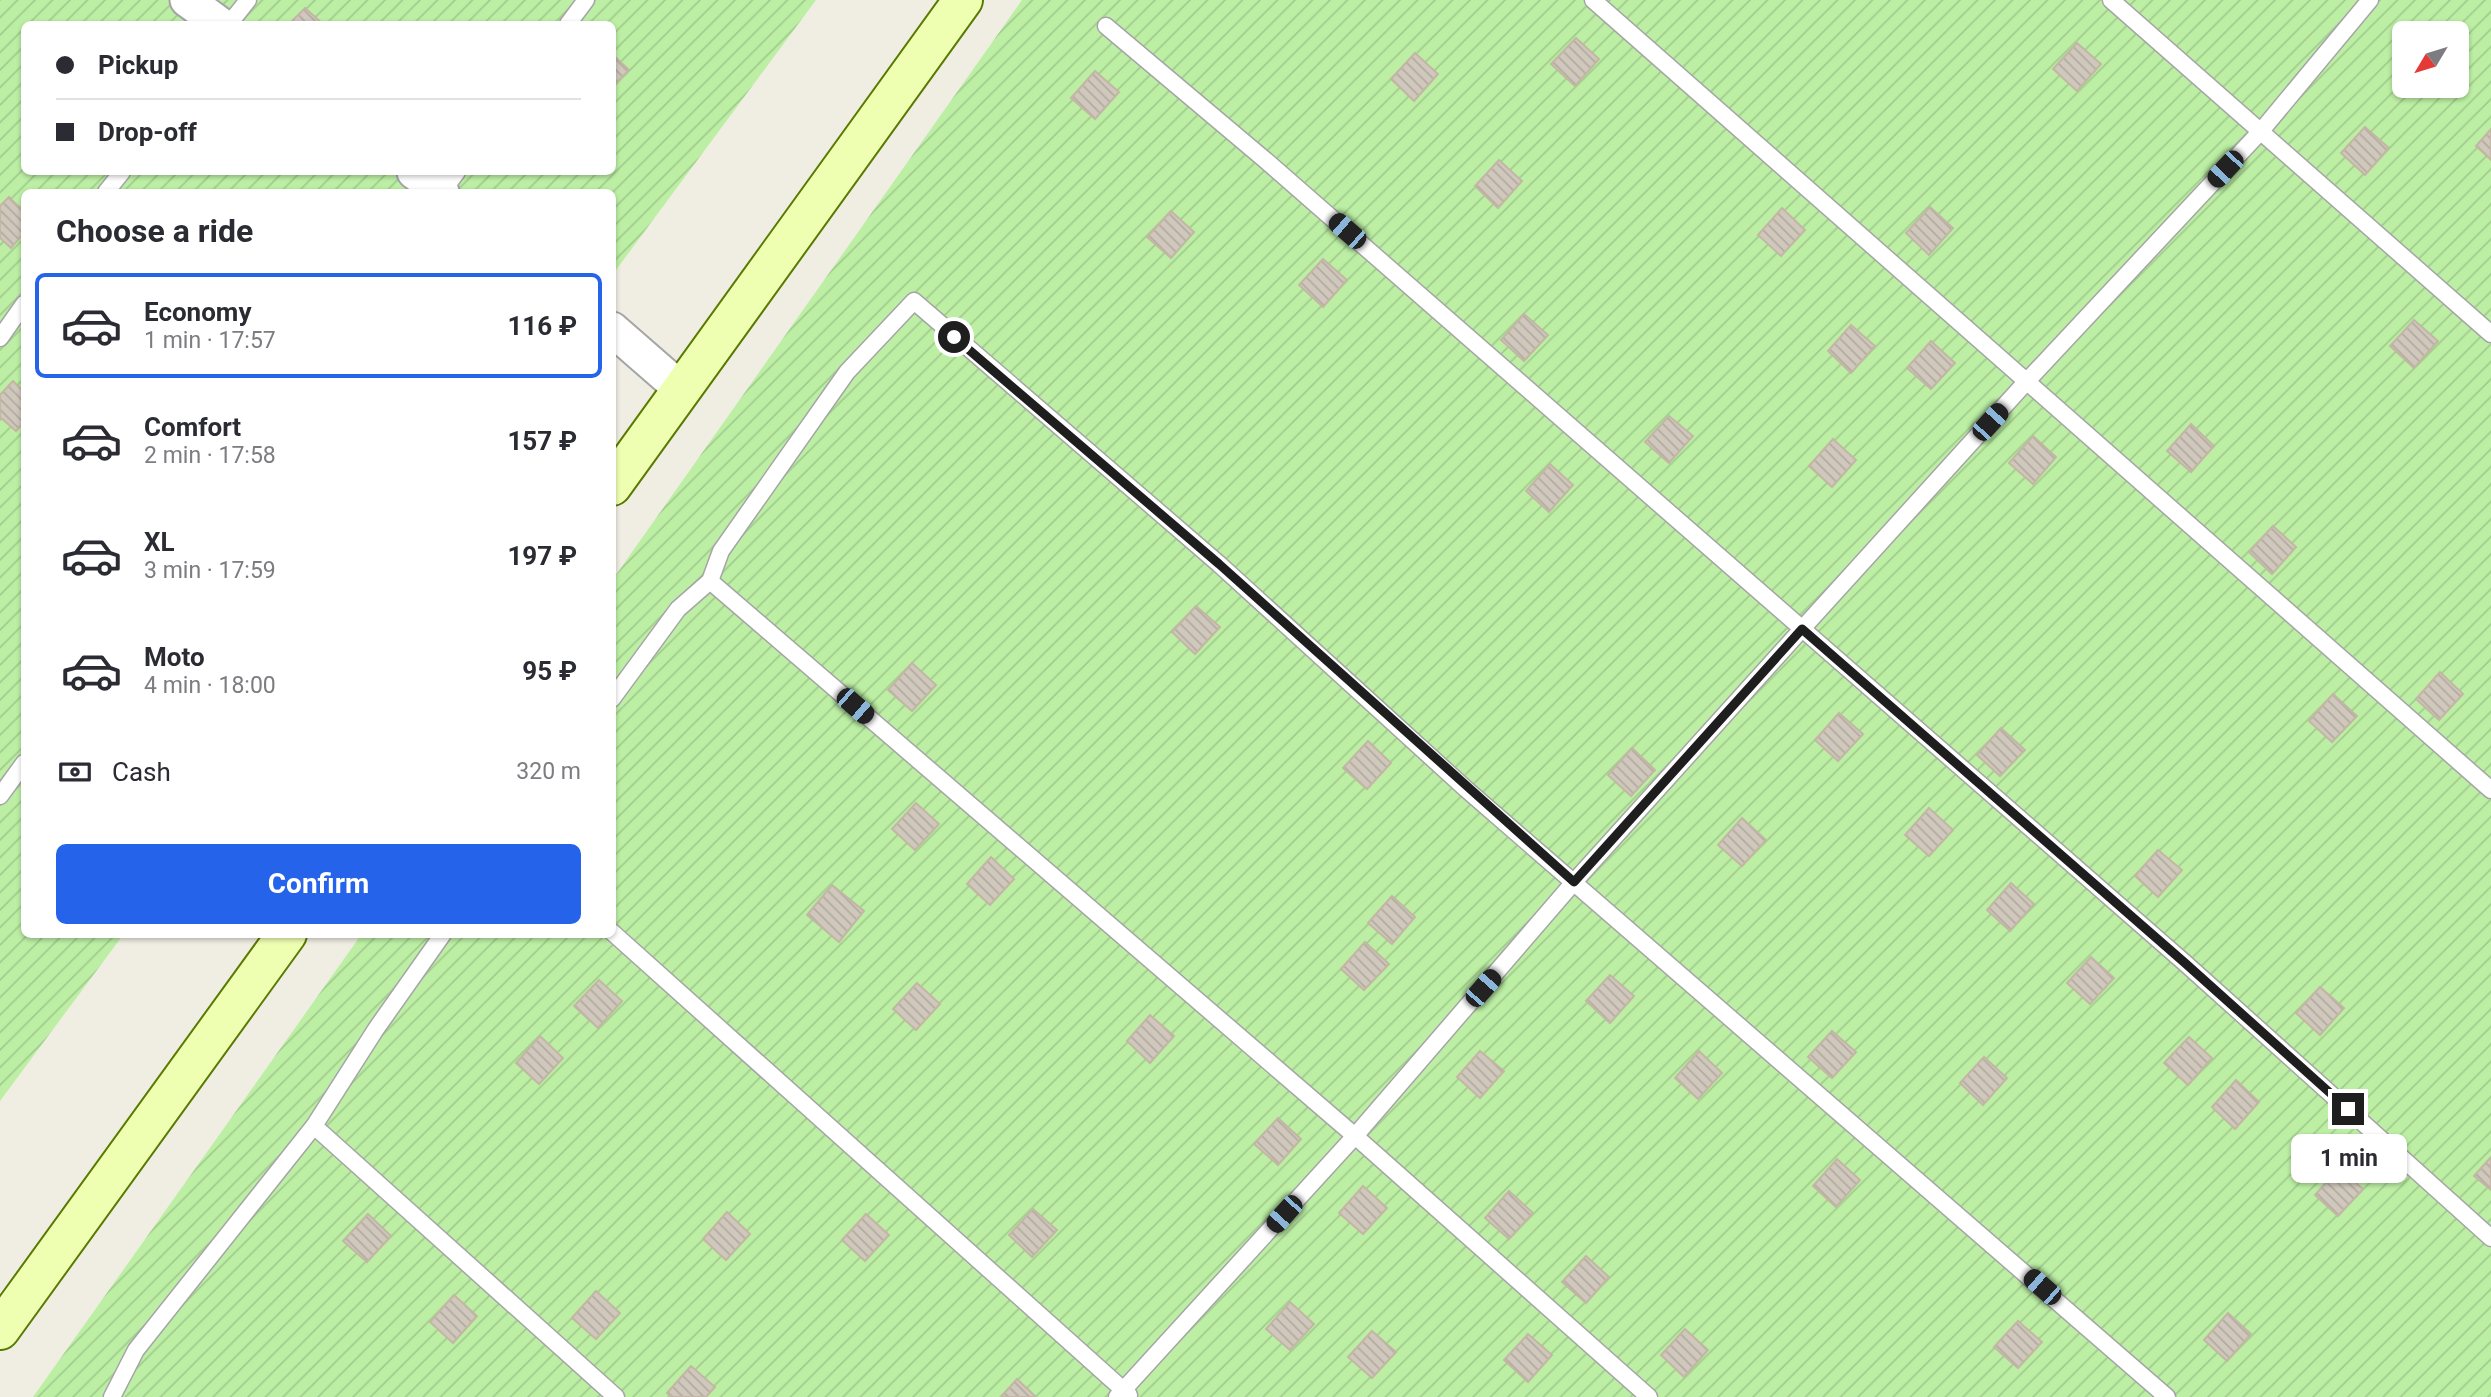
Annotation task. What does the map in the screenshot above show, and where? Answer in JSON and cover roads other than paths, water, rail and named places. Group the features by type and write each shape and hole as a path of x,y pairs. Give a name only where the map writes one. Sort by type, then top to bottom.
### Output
{"street":[{"path":"187,0 216,21"},
{"path":"616,481 963,0"},
{"path":"418,175 438,189"},
{"path":"616,332 682,390"},
{"path":"0,1330 284,938"}],"lane":[{"path":"231,21 248,0"},
{"path":"570,21 586,0"},
{"path":"1592,0 2491,790"},
{"path":"2111,0 2491,334"},
{"path":"616,936 1124,1395 1355,1136 1574,882 2027,381 2261,131 2370,0"},
{"path":"1106,26 1275,168 2185,963 2491,1238"},
{"path":"108,189 120,175"},
{"path":"616,694 678,609 710,581 721,551 846,372 914,302 1219,564 1574,882 2167,1397"},
{"path":"0,338 21,308"},
{"path":"710,581 1355,1136 1650,1397"},
{"path":"0,796 21,767"},
{"path":"112,1397 136,1350 314,1126 376,1029 440,938"},
{"path":"314,1126 616,1397"}]}
